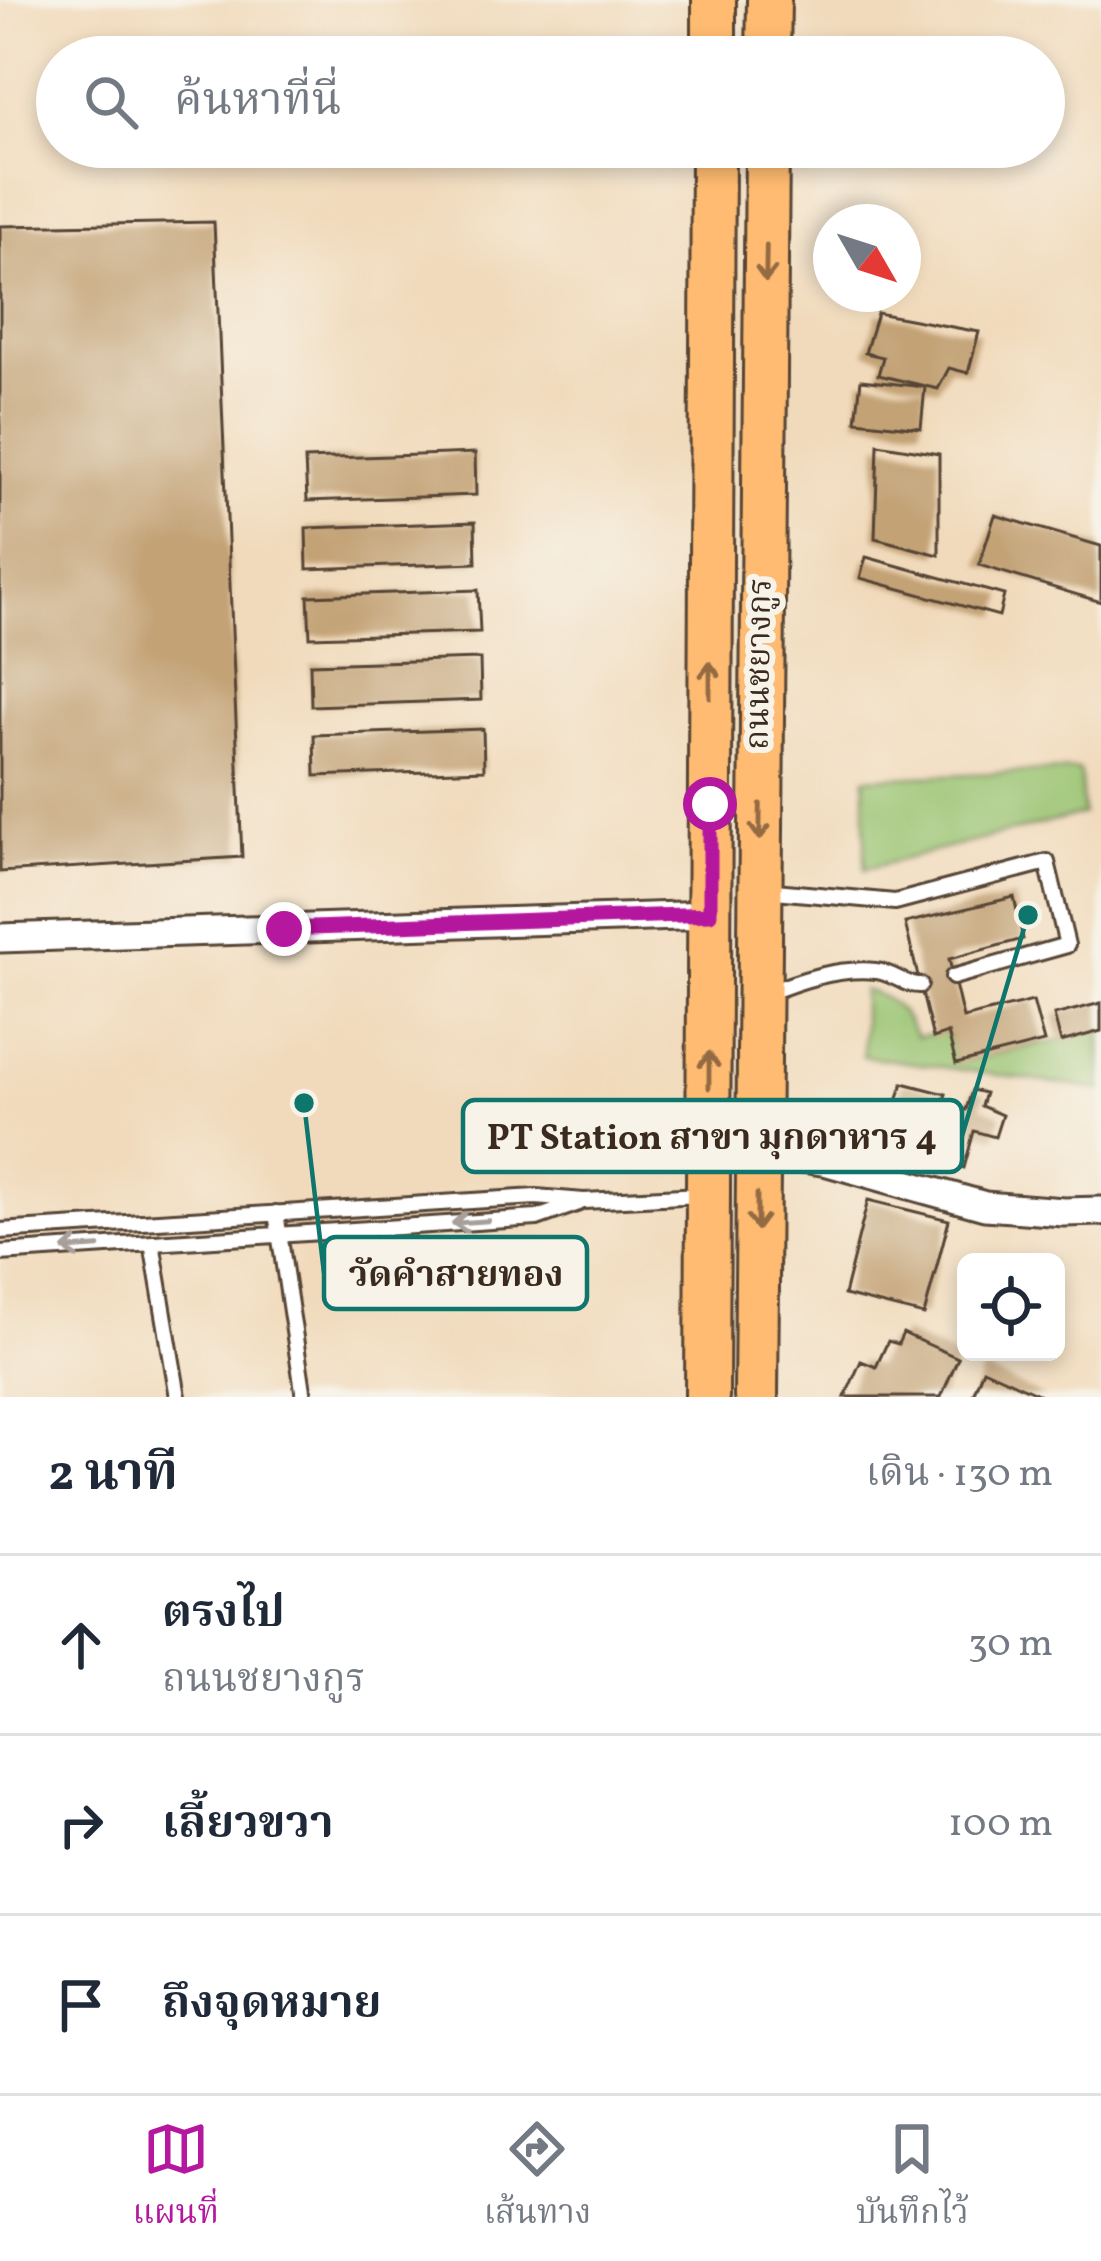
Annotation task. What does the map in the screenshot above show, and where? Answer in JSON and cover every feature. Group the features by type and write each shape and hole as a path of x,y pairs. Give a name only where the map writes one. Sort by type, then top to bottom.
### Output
{"main road":[{"path":"714,0 714,36"},
{"path":"768,36 769,0"},
{"name":"ถนนชยางกูร","path":"707,1397 713,168"},
{"name":"ถนนชยางกูร","path":"756,1397 767,168"}],"street":[{"path":"0,938 710,914"},
{"path":"758,1151 828,1162 985,1206 1101,1211"}],"lane":[{"path":"759,890 895,902 1047,862 1067,945 953,976"},
{"path":"758,996 807,977 878,970 913,987 920,985"},
{"path":"0,1231 536,1197 584,1201 709,1195"},
{"path":"0,1253 537,1218 584,1201"},
{"path":"276,1214 304,1397"},
{"path":"152,1243 178,1397"}],"green space":[{"path":"1080,770 1083,814 865,869 865,778"},
{"path":"863,990 896,1006 916,1037 948,1033 957,1063 1101,1031 1101,1090 863,1056"}],"building":[{"path":"214,222 242,857 0,872 0,226"},
{"path":"877,313 979,332 968,373 949,368 938,389 878,375 883,357 865,353"},
{"path":"861,380 925,387 921,428 856,421"},
{"path":"878,444 939,454 939,555 875,538"},
{"path":"475,453 476,495 307,501 305,459"},
{"path":"995,515 1101,546 1101,602 979,565"},
{"path":"475,522 476,563 307,569 306,528"},
{"path":"866,557 1004,595 999,616 860,578"},
{"path":"478,590 480,632 310,637 308,596"},
{"path":"480,659 481,700 311,706 310,664"},
{"path":"483,729 484,770 315,776 314,735"},
{"path":"1014,897 1023,939 949,959 963,1018 1033,1001 1044,1042 956,1064 948,1033 933,1038 905,923"},
{"path":"1101,1003 1101,1031 1061,1042 1054,1015"},
{"path":"903,1083 946,1094 943,1103 937,1102 933,1119 950,1123 954,1107 966,1110 972,1090 985,1093 981,1106 1002,1115 995,1137 974,1131 964,1168 939,1162 941,1154 880,1141 888,1108 894,1109"},
{"path":"868,1200 949,1220 924,1315 844,1295"},
{"path":"903,1333 957,1358 941,1397 845,1397 861,1361 876,1367 888,1341 898,1344"},
{"path":"983,1369 1045,1397 972,1397"}],"place":[{"name":"PT Station สาขา มุกดาหาร 4","path":"1028,915"},
{"name":"วัดคำสายทอง","path":"304,1103"}],"route":[{"path":"284,929 710,914 710,804"}]}
